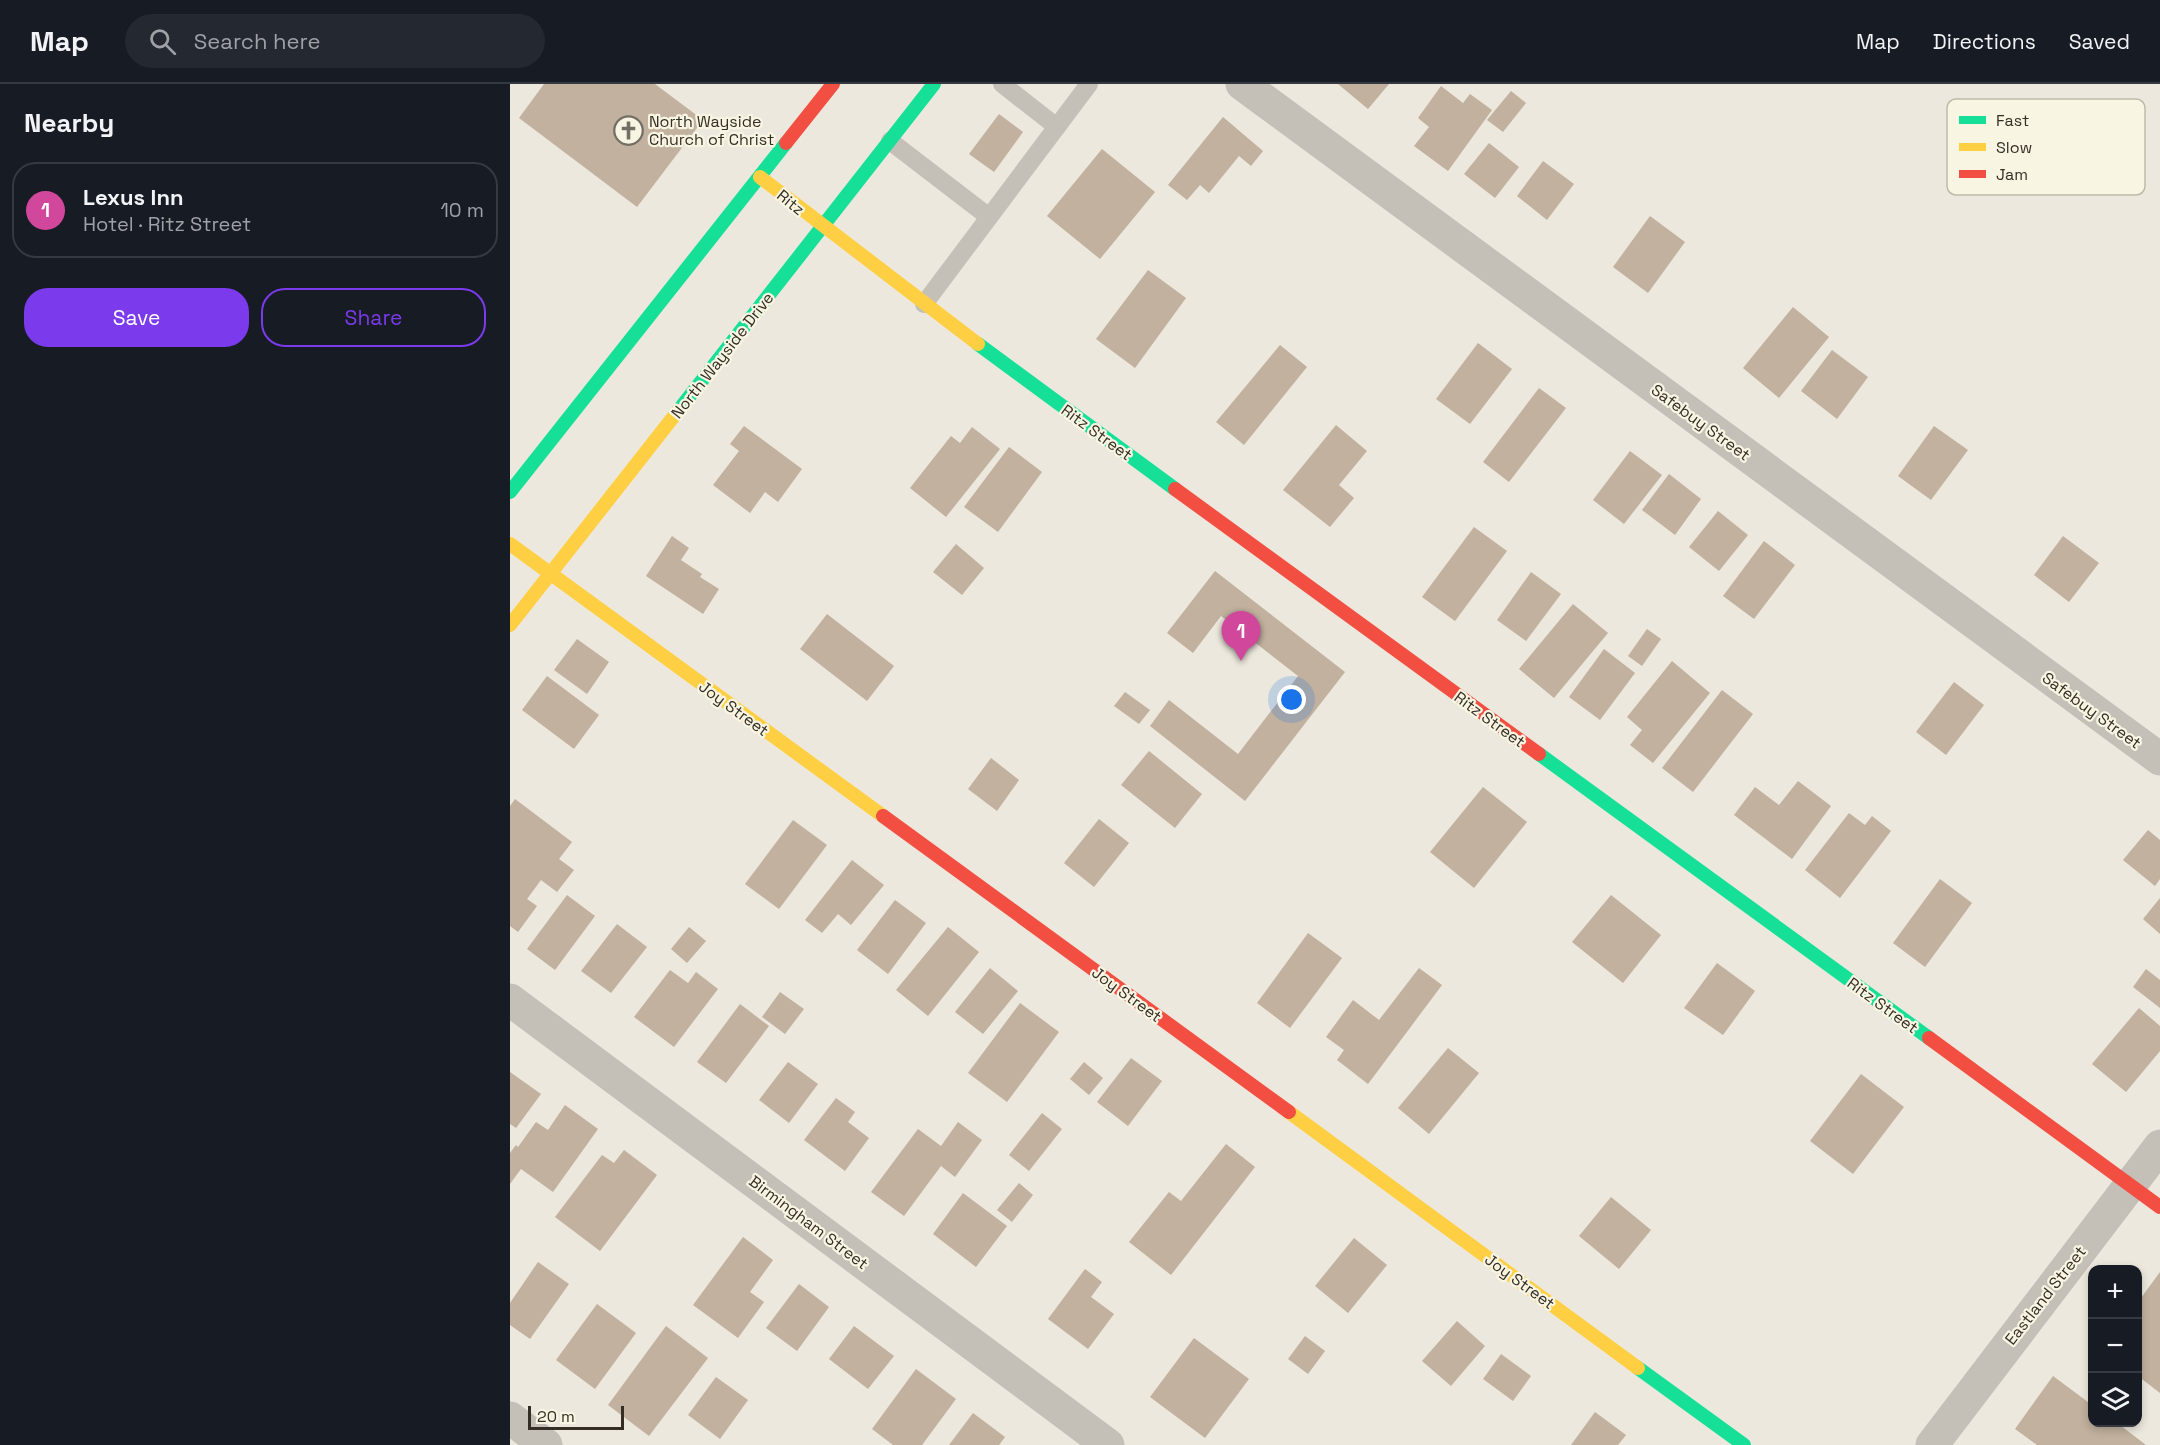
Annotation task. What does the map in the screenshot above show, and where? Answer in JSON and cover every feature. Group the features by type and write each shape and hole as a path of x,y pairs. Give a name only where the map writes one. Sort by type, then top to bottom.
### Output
{"street":[{"path":"510,492 833,84"},
{"name":"North Wayside Drive","path":"510,625 934,84"},
{"name":"Safebuy Street","path":"1242,84 2160,759"},
{"name":"Ritz","path":"760,177 823,227"},
{"name":"Ritz Street","path":"823,227 1043,393 2160,1207"},
{"name":"Joy Street","path":"510,544 1744,1445"},
{"name":"Birmingham Street","path":"510,999 1108,1445"},
{"name":"Eastland Street","path":"1932,1445 2160,1146"},
{"path":"510,1418 546,1445"}],"lane":[{"path":"1002,84 1057,127"},
{"path":"924,303 1089,84"},
{"path":"890,141 989,217"}],"building":[{"path":"544,84 655,84 703,120 637,207 519,118"},
{"path":"1338,84 1389,84 1368,109"},
{"path":"1441,86 1463,103 1470,94 1492,110 1448,171 1414,146 1429,127 1418,118"},
{"path":"1511,91 1526,103 1503,132 1487,120"},
{"path":"999,114 1023,132 994,172 969,154"},
{"path":"1223,117 1263,151 1251,166 1239,156 1209,193 1200,185 1187,200 1168,185"},
{"path":"1489,143 1519,167 1495,198 1464,174"},
{"path":"1102,149 1155,192 1100,259 1047,216"},
{"path":"1543,161 1574,184 1547,220 1517,196"},
{"path":"1650,216 1685,242 1648,293 1613,267"},
{"path":"1148,270 1186,298 1135,368 1096,339"},
{"path":"1793,307 1829,337 1779,398 1743,368"},
{"path":"1478,343 1512,369 1470,424 1436,399"},
{"path":"1280,345 1307,367 1244,445 1216,422"},
{"path":"1832,350 1868,377 1837,419 1801,391"},
{"path":"1539,388 1566,408 1509,482 1483,462"},
{"path":"1336,425 1367,451 1339,485 1354,498 1330,527 1283,490"},
{"path":"744,426 802,469 778,502 765,492 750,513 713,485 739,451 730,444"},
{"path":"1934,426 1968,450 1931,500 1898,476"},
{"path":"972,427 1000,449 946,517 910,488 951,436 960,443"},
{"path":"1009,447 1042,472 998,532 964,507"},
{"path":"1630,451 1662,475 1624,524 1593,500"},
{"path":"1669,474 1701,499 1675,535 1642,510"},
{"path":"1718,511 1748,535 1719,571 1689,547"},
{"path":"1474,527 1507,551 1455,621 1422,597"},
{"path":"672,536 689,548 681,560 702,574 700,577 719,589 703,614 646,576"},
{"path":"2063,536 2099,563 2069,602 2034,575"},
{"path":"1764,541 1795,565 1754,619 1723,596"},
{"path":"956,544 984,568 962,595 933,572"},
{"path":"1215,571 1345,672 1245,801 1150,726 1169,700 1238,754 1298,676 1221,616 1193,653 1167,633"},
{"path":"1531,572 1561,594 1526,641 1497,620"},
{"path":"1573,604 1608,633 1554,698 1519,669"},
{"path":"827,614 894,666 867,701 800,649"},
{"path":"1647,629 1661,639 1642,666 1628,656"},
{"path":"577,639 609,662 587,694 554,670"},
{"path":"1604,649 1635,673 1600,720 1569,697"},
{"path":"1672,661 1710,693 1653,763 1630,745 1642,730 1627,717"},
{"path":"547,676 599,715 574,749 522,710"},
{"path":"1954,682 1984,705 1946,755 1916,732"},
{"path":"1722,690 1753,714 1693,792 1662,768"},
{"path":"1125,692 1150,710 1139,724 1114,706"},
{"path":"1149,751 1202,794 1175,828 1121,785"},
{"path":"991,758 1019,780 997,811 968,789"},
{"path":"1798,781 1831,806 1792,859 1734,815 1755,787 1779,805"},
{"path":"1483,787 1527,822 1474,888 1430,852"},
{"path":"515,799 572,842 559,859 574,870 557,892 541,880 527,899 537,906 518,932 510,926 510,806"},
{"path":"1849,813 1865,825 1872,816 1891,831 1840,898 1805,870"},
{"path":"1099,819 1129,843 1094,887 1064,863"},
{"path":"793,820 827,845 779,909 745,884"},
{"path":"2148,830 2160,840 2160,879 2155,886 2123,860"},
{"path":"852,860 884,885 851,925 838,914 822,933 805,920"},
{"path":"1940,879 1972,903 1925,967 1893,943"},
{"path":"567,895 595,916 555,970 527,949"},
{"path":"1611,895 1661,935 1623,983 1572,942"},
{"path":"2160,898 2160,934 2143,919"},
{"path":"895,900 926,923 888,974 857,950"},
{"path":"617,924 647,947 611,993 581,971"},
{"path":"689,927 706,941 687,963 671,949"},
{"path":"948,927 979,952 928,1016 896,990"},
{"path":"1308,933 1342,958 1290,1028 1257,1003"},
{"path":"1717,963 1755,991 1723,1035 1684,1008"},
{"path":"990,968 1018,991 983,1034 955,1012"},
{"path":"1419,968 1442,985 1368,1084 1337,1060 1344,1050 1326,1037 1353,1000 1379,1020"},
{"path":"2146,969 2160,980 2160,1008 2133,987"},
{"path":"670,970 688,983 696,972 718,989 674,1047 634,1017"},
{"path":"780,992 804,1009 785,1034 762,1017"},
{"path":"1020,1003 1059,1032 1007,1102 968,1073"},
{"path":"740,1004 769,1026 726,1083 697,1062"},
{"path":"2139,1008 2160,1026 2160,1051 2126,1092 2092,1064"},
{"path":"1448,1048 1479,1073 1429,1134 1398,1108"},
{"path":"1131,1058 1162,1081 1128,1126 1097,1102"},
{"path":"788,1062 818,1084 789,1123 759,1100"},
{"path":"1084,1062 1103,1078 1089,1095 1070,1079"},
{"path":"510,1072 541,1094 516,1128 510,1124"},
{"path":"1861,1074 1904,1107 1853,1174 1810,1141"},
{"path":"836,1098 855,1112 848,1122 869,1138 845,1171 804,1140"},
{"path":"565,1105 598,1129 553,1192 521,1169 510,1184 510,1153 516,1145 518,1147 536,1122 548,1130"},
{"path":"1042,1113 1062,1129 1029,1171 1009,1155"},
{"path":"958,1122 982,1140 955,1177 941,1166 904,1216 871,1192 918,1129 941,1146"},
{"path":"1226,1144 1255,1167 1171,1275 1129,1242 1169,1192 1181,1201"},
{"path":"624,1150 657,1175 600,1251 555,1217 602,1155 614,1163"},
{"path":"1019,1183 1033,1195 1012,1222 997,1210"},
{"path":"963,1193 1007,1226 976,1267 933,1234"},
{"path":"1611,1197 1651,1230 1619,1269 1579,1236"},
{"path":"743,1237 773,1260 750,1292 764,1302 738,1338 693,1305"},
{"path":"1354,1238 1387,1265 1348,1313 1315,1286"},
{"path":"538,1262 569,1284 530,1339 510,1325 510,1303"},
{"path":"1085,1269 1102,1282 1091,1297 1114,1314 1088,1349 1048,1319"},
{"path":"2160,1272 2160,1393 2142,1379 2142,1297"},
{"path":"799,1284 829,1307 797,1351 766,1328"},
{"path":"597,1304 636,1333 595,1389 556,1360"},
{"path":"1457,1321 1485,1346 1451,1386 1422,1361"},
{"path":"666,1326 708,1358 649,1436 608,1405"},
{"path":"854,1326 894,1356 868,1389 829,1359"},
{"path":"1305,1336 1325,1351 1308,1374 1288,1359"},
{"path":"1194,1338 1249,1379 1205,1438 1150,1397"},
{"path":"1501,1354 1531,1376 1513,1401 1483,1379"},
{"path":"916,1369 956,1399 922,1445 893,1445 872,1429"},
{"path":"2053,1376 2088,1402 2088,1427 2123,1427 2146,1445 2037,1445 2015,1429"},
{"path":"716,1377 748,1400 720,1439 688,1415"},
{"path":"1595,1412 1626,1435 1618,1445 1571,1445"},
{"path":"973,1413 1005,1437 999,1445 949,1445"}],"traffic: fast":[{"path":"678,411 934,84"},
{"path":"510,492 786,143"},
{"path":"978,344 1175,489"},
{"path":"1539,754 1929,1038"},
{"path":"1638,1368 1744,1445"}],"traffic: slow":[{"path":"760,177 978,344"},
{"path":"510,625 678,411"},
{"path":"510,544 883,816"},
{"path":"1289,1112 1638,1368"}],"traffic: jam":[{"path":"786,143 833,84"},
{"path":"1175,489 1539,754"},
{"path":"883,816 1289,1112"},
{"path":"1929,1038 2160,1207"}],"place":[{"name":"North Wayside Church of Christ","path":"628,130"},
{"name":"Lexus Inn","path":"1241,661"}]}
